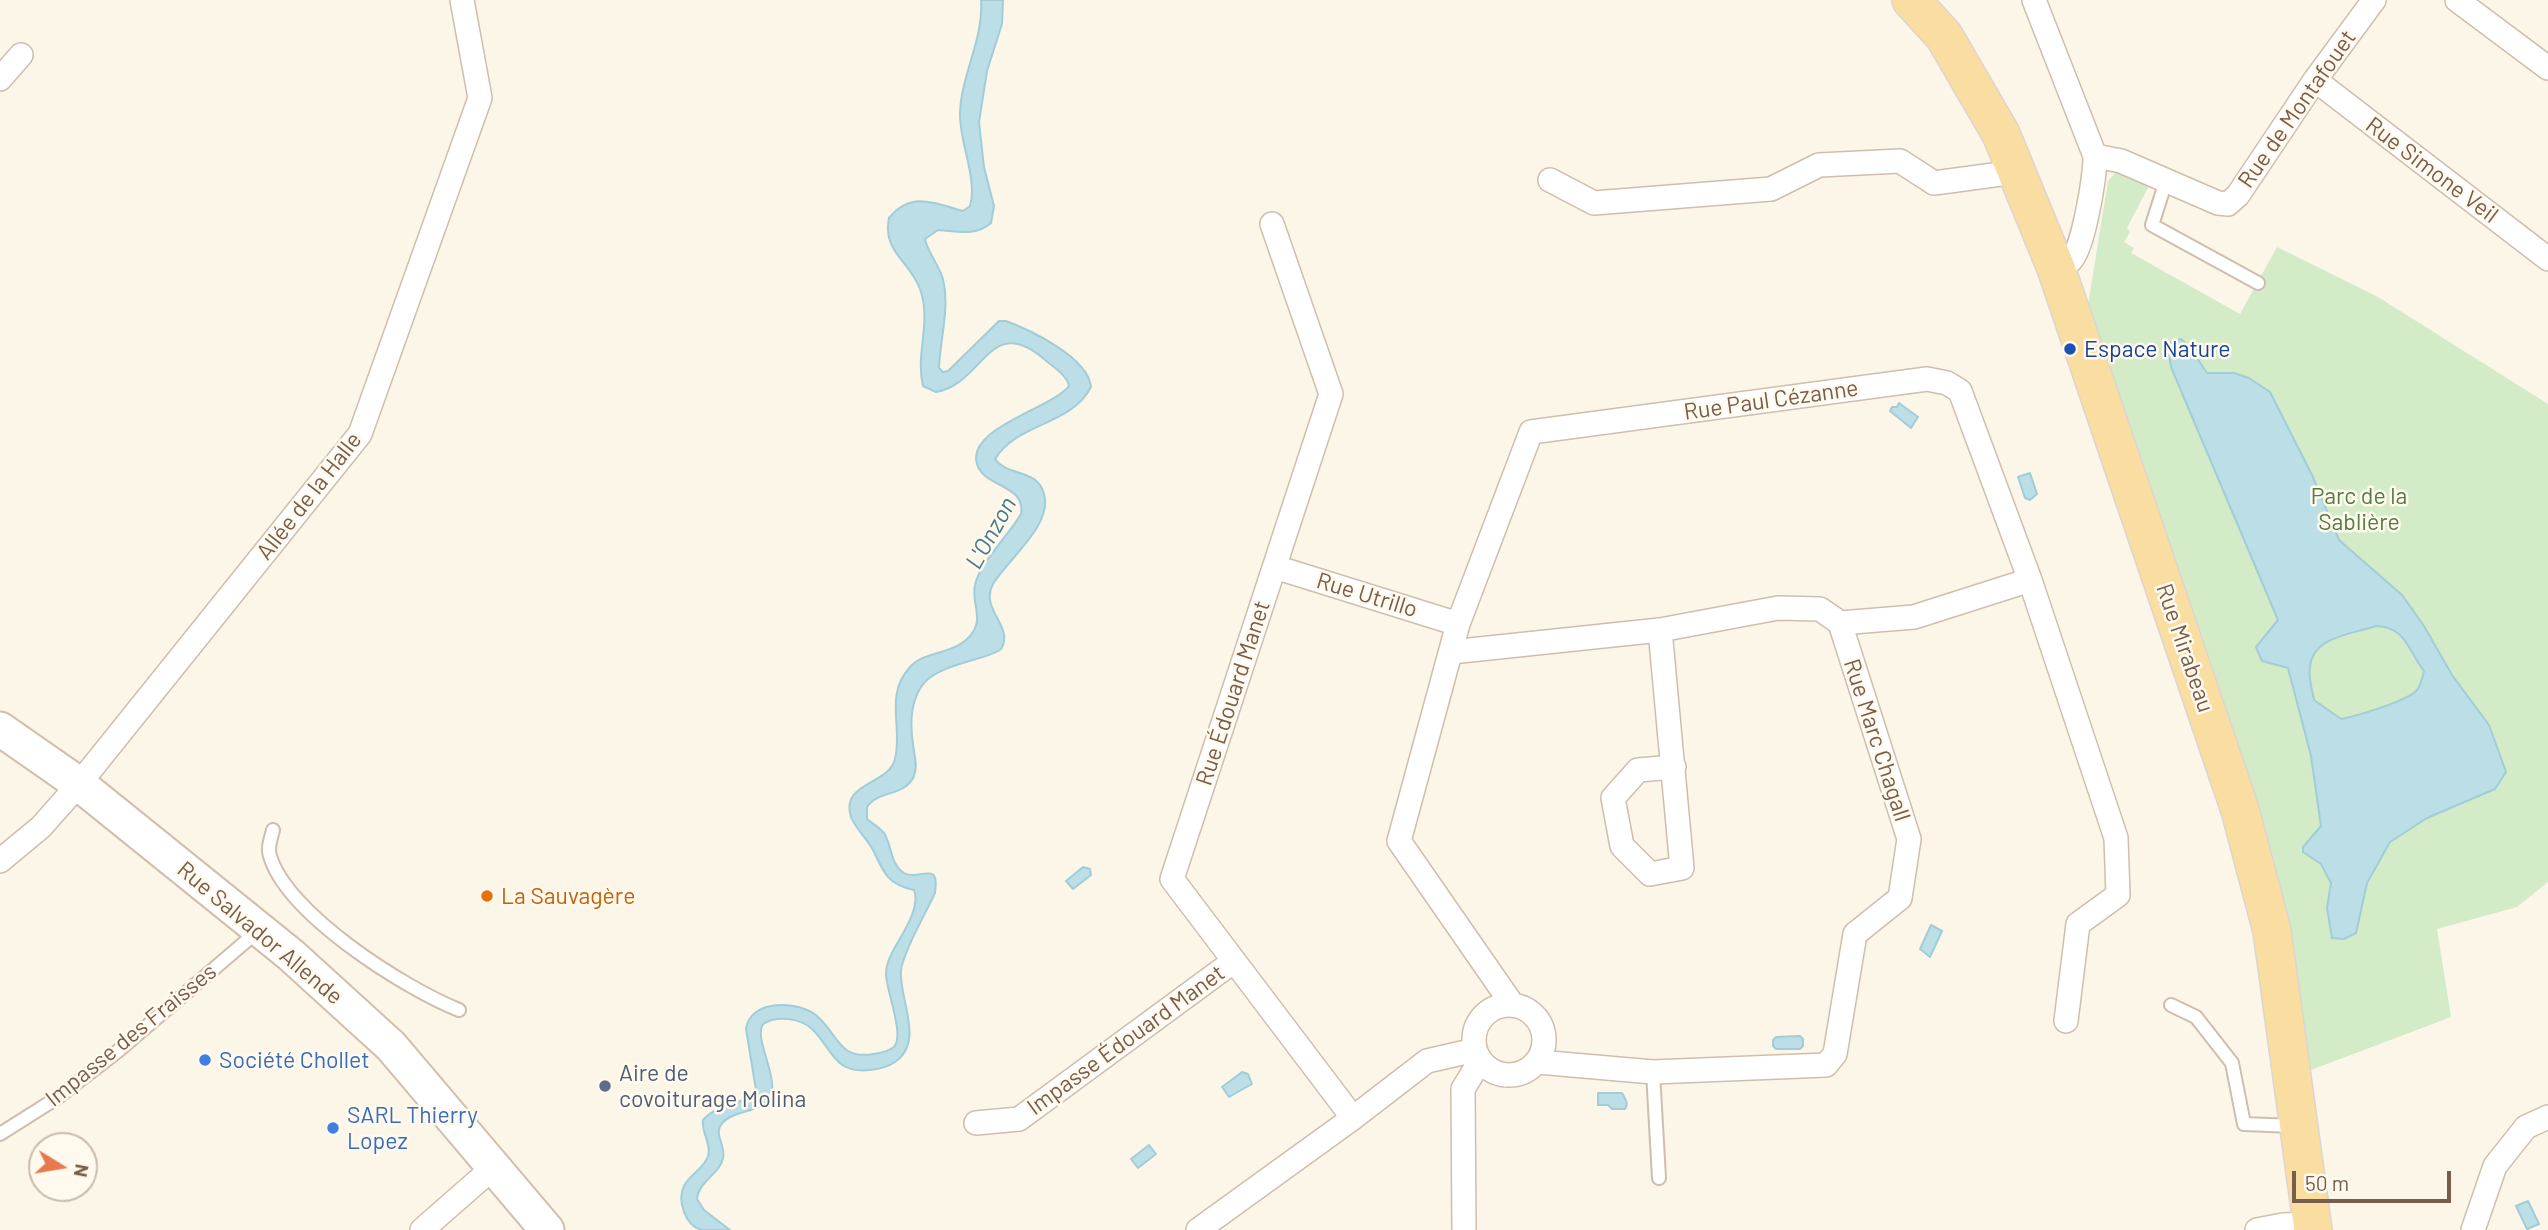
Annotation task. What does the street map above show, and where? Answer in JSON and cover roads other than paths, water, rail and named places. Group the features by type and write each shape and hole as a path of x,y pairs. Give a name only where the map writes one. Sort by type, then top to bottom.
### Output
{"main road":[{"name":"Rue Mirabeau","path":"1911,0 1944,36 2001,134 2056,268 2240,810 2272,931 2300,1126 2303,1227"}],"street":[{"name":"Allée de la Halle","path":"0,861 41,827 79,785 360,433 480,98 462,0"},
{"path":"2034,0 2095,156 2095,178 2080,244 2071,260 2056,268"},
{"name":"Rue de Montafouet","path":"2095,156 2121,161 2218,204 2228,204 2238,195 2315,80 2374,0"},
{"path":"2457,0 2548,68"},
{"path":"0,79 21,55"},
{"name":"Rue Simone Veil","path":"2315,80 2548,259"},
{"path":"1550,180 1594,202 1771,189 1819,165 1900,161 1934,183 2016,172"},
{"name":"Rue Édouard Manet","path":"1272,223 1331,394 1172,879 1353,1118"},
{"name":"Rue Paul Cézanne","path":"1512,1004 1399,841 1458,624 1531,432 1927,379 1947,383 1960,391 2030,580 2116,838 2118,895 2078,924 2066,1021"},
{"name":"Rue Utrillo","path":"1275,567 1458,624"},
{"path":"1451,652 1660,630 1778,608 1820,609 1840,623 1914,617 2030,580"},
{"name":"Rue Marc Chagall","path":"1538,1062 1653,1072 1826,1065 1835,1054 1855,934 1900,898 1909,839 1840,623"},
{"path":"1660,630 1674,767 1682,868 1650,874 1622,846 1613,798 1638,769 1674,767"},
{"name":"Rue Salvador Allende","path":"0,729 79,785 291,955 391,1046 547,1230"},
{"name":"Impasse Édouard Manet","path":"976,1123 1019,1119 1234,961"},
{"path":"1198,1230 1427,1062 1477,1056 1497,1074 1520,1075 1538,1062 1545,1045 1542,1026 1530,1011 1512,1004 1490,1010 1476,1028 1477,1056 1463,1089 1464,1230"},
{"path":"2473,1230 2495,1166 2526,1127 2548,1117"},
{"path":"422,1230 495,1166"},
{"path":"2257,1230 2303,1227"}],"lane":[{"path":"2166,181 2152,225 2258,283"},
{"path":"273,830 268,853 276,873 299,901 351,948 386,972 459,1010"},
{"name":"Impasse des Fraisses","path":"0,1134 57,1098 118,1051 259,930"},
{"path":"2171,1005 2196,1017 2232,1063 2244,1124 2300,1126"},
{"path":"1653,1072 1659,1178"}],"water":[{"path":"981,0 1003,0 1002,24 987,71 979,122 984,167 994,206 991,223 979,230 938,230 925,239 943,279 945,290 939,368 943,372 948,371 999,321 1006,321 1043,338 1069,355 1080,365 1091,387 1071,410 1016,438 1004,447 995,459 1001,465 1035,480 1044,494 1045,506 1036,530 1000,574 990,593 990,602 1004,633 1004,641 1001,649 996,652 942,671 924,683 912,712 911,728 916,764 914,776 910,783 898,791 878,798 867,807 867,819 884,833 899,869 910,875 931,874 936,882 935,893 902,964 901,982 910,1032 904,1053 886,1066 873,1070 858,1070 841,1064 813,1030 796,1020 775,1019 763,1024 761,1038 771,1076 772,1095 760,1106 732,1116 721,1125 719,1132 723,1158 718,1169 701,1188 697,1199 704,1210 730,1230 703,1230 691,1224 687,1218 682,1205 682,1192 708,1156 709,1147 703,1120 716,1110 745,1099 756,1090 746,1029 749,1019 756,1012 776,1005 809,1011 824,1023 846,1050 862,1055 890,1050 897,1041 886,970 913,913 914,890 893,882 884,872 871,847 853,822 849,806 852,797 891,768 895,759 896,700 902,678 917,661 959,645 973,632 977,621 974,591 978,576 1021,514 1021,504 1017,497 981,472 977,464 977,451 984,440 997,430 1069,386 1063,375 1044,359 1026,347 1011,343 998,347 987,355 952,386 936,392 923,386 923,301 916,279 889,240 889,218 906,204 923,201 963,211 970,206 972,184 960,113 964,85 979,29"},
{"path":"2181,339 2207,373 2234,373 2249,378 2270,392 2312,475 2339,540 2402,595 2424,626 2452,675 2489,725 2506,772 2495,789 2427,818 2390,842 2367,883 2356,933 2344,939 2332,938 2327,908 2331,883 2321,864 2303,852 2303,847 2321,826 2311,756 2288,668 2262,661 2256,647 2278,620 2171,367 2167,344","holes":["2376,626 2386,627 2400,635 2424,671 2415,692 2391,704 2341,719 2314,700 2310,671 2318,649 2346,634"]},
{"path":"1899,403 1918,417 1911,428 1890,411"},
{"path":"2030,473 2037,494 2030,500 2025,498 2018,477"},
{"path":"1083,867 1090,869 1091,875 1073,889 1066,881"},
{"path":"1931,925 1942,931 1930,957 1920,949"},
{"path":"1800,1036 1803,1046 1800,1049 1776,1049 1773,1046 1776,1037"},
{"path":"1242,1072 1248,1074 1252,1084 1229,1097 1222,1087"},
{"path":"1598,1093 1622,1093 1626,1101 1625,1109 1598,1105"},
{"path":"1149,1145 1156,1154 1138,1168 1131,1159"},
{"path":"2528,1201 2539,1224 2527,1229 2516,1206"}],"place":[{"name":"Espace Nature","path":"2070,349"},
{"name":"La Sauvagère","path":"487,896"},
{"name":"Société Chollet","path":"205,1060"},
{"name":"Aire de covoiturage Molina","path":"605,1086"},
{"name":"SARL Thierry Lopez","path":"333,1128"}],"park label":[{"name":"Parc de la Sablière","path":"2359,509"}],"water label":[{"name":"L'Onzon","path":"991,533"}]}
